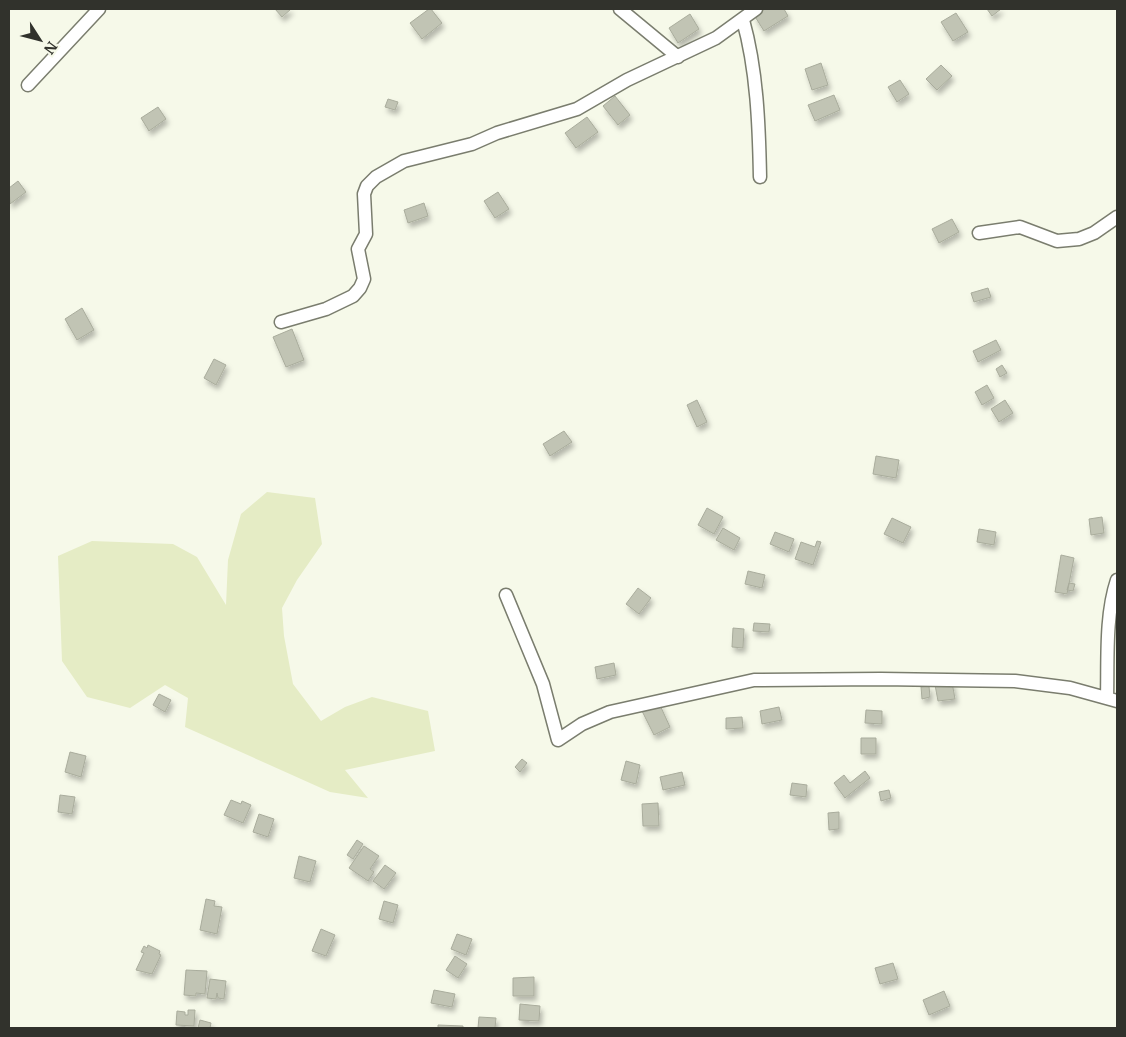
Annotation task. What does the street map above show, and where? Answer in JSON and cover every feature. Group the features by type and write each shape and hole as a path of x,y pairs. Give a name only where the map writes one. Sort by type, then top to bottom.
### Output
{"street":[{"path":"28,85 99,9"},
{"path":"620,9 678,57"},
{"path":"282,322 326,309 353,296 360,288 364,278 358,249 366,234 364,194 367,186 376,177 404,160 472,144 497,133 577,109 627,80 716,38 756,9"},
{"path":"743,20 747,35 759,121 760,177"},
{"path":"979,233 1020,227 1058,241 1079,239 1094,233 1117,217"},
{"path":"506,595 542,684 558,740 582,724 610,712 754,680 881,678 1015,681 1070,688 1112,700 1109,635 1113,592 1117,580"}],"green space":[{"path":"267,492 315,498 322,544 297,580 282,608 284,636 293,684 321,721 345,707 372,697 428,711 435,751 345,770 368,798 330,792 185,727 188,698 165,685 130,708 87,697 62,661 58,556 92,541 173,544 197,557 226,605 228,560 241,514"}],"building":[{"path":"275,9 291,9 282,17"},
{"path":"429,9 442,23 422,39 410,23"},
{"path":"764,9 784,9 788,16 764,31 754,15"},
{"path":"987,9 1001,9 992,16"},
{"path":"956,13 968,32 953,41 941,22"},
{"path":"690,14 699,29 678,43 669,28"},
{"path":"821,63 828,85 812,90 805,69"},
{"path":"941,65 952,76 937,90 926,79"},
{"path":"900,80 909,94 897,102 888,87"},
{"path":"834,95 840,110 815,121 808,105"},
{"path":"615,96 630,115 618,125 603,106"},
{"path":"388,99 398,102 395,110 385,107"},
{"path":"158,107 166,119 149,131 141,118"},
{"path":"587,117 598,132 576,148 565,133"},
{"path":"18,181 26,192 10,204 9,188"},
{"path":"498,192 509,209 495,218 484,201"},
{"path":"424,203 428,216 408,223 404,210"},
{"path":"952,219 959,232 939,243 932,229"},
{"path":"988,288 991,297 974,302 971,293"},
{"path":"82,308 94,330 77,340 65,319"},
{"path":"292,329 304,360 286,367 273,337"},
{"path":"996,340 1001,350 978,362 973,351"},
{"path":"214,359 226,365 216,385 204,378"},
{"path":"1002,365 1007,373 1000,377 996,369"},
{"path":"987,385 994,398 982,405 975,392"},
{"path":"697,400 707,422 697,427 687,405"},
{"path":"1005,400 1013,413 999,422 991,409"},
{"path":"564,431 572,442 550,456 543,444"},
{"path":"876,456 899,460 896,478 873,474"},
{"path":"707,508 723,517 714,534 698,525"},
{"path":"1102,517 1104,533 1091,535 1089,519"},
{"path":"892,518 911,527 903,543 884,534"},
{"path":"723,528 740,538 734,550 716,540"},
{"path":"979,529 996,532 994,545 977,542"},
{"path":"775,532 794,539 789,552 770,544"},
{"path":"817,541 821,542 813,565 795,559 801,542 815,547"},
{"path":"1061,555 1074,558 1067,594 1055,592"},
{"path":"748,571 765,575 762,588 745,584"},
{"path":"1069,583 1075,584 1073,591 1067,590"},
{"path":"638,588 651,598 639,614 626,604"},
{"path":"754,623 770,624 769,632 753,631"},
{"path":"733,628 744,629 743,648 732,647"},
{"path":"614,663 616,675 597,679 595,667"},
{"path":"952,682 955,699 938,701 935,685"},
{"path":"929,686 930,697 922,699 921,687"},
{"path":"159,694 171,700 165,712 153,705"},
{"path":"659,703 670,727 654,735 642,711"},
{"path":"779,707 782,720 762,724 760,711"},
{"path":"866,710 882,711 882,724 865,723"},
{"path":"742,717 743,728 726,729 726,718"},
{"path":"861,738 876,738 876,754 861,754"},
{"path":"70,752 86,756 81,777 65,772"},
{"path":"522,759 527,763 520,772 515,767"},
{"path":"626,761 640,765 636,784 621,780"},
{"path":"865,771 870,778 845,798 834,783 844,775 850,783"},
{"path":"682,772 685,785 663,790 660,777"},
{"path":"792,783 807,785 806,797 790,795"},
{"path":"889,790 891,798 881,801 879,792"},
{"path":"60,795 75,797 72,814 58,812"},
{"path":"231,800 241,804 242,801 251,805 243,823 224,815"},
{"path":"658,803 659,826 643,826 642,804"},
{"path":"839,812 839,829 829,830 828,813"},
{"path":"259,814 274,819 268,837 253,832"},
{"path":"357,840 363,844 353,859 347,855"},
{"path":"364,846 379,856 370,869 374,872 368,881 349,868"},
{"path":"299,856 316,861 310,882 294,878"},
{"path":"385,865 396,873 384,889 373,881"},
{"path":"206,899 215,901 214,906 222,907 217,934 200,930"},
{"path":"384,901 398,905 393,923 379,919"},
{"path":"321,929 335,935 326,956 312,951"},
{"path":"457,934 472,939 466,955 451,949"},
{"path":"148,945 160,951 159,954 161,955 152,974 136,970 144,953 141,952 144,946 147,948"},
{"path":"455,956 467,964 458,978 446,970"},
{"path":"893,963 898,979 880,984 875,968"},
{"path":"186,970 207,971 205,994 196,993 196,996 184,995"},
{"path":"534,977 534,996 513,996 513,978"},
{"path":"210,979 226,981 224,999 218,998 217,993 216,999 207,998"},
{"path":"434,990 455,994 452,1007 431,1003"},
{"path":"944,991 950,1006 929,1015 923,1000"},
{"path":"520,1004 540,1006 539,1021 519,1020"},
{"path":"188,1010 195,1010 194,1026 176,1025 177,1011 185,1012 185,1015 188,1015"},
{"path":"479,1017 496,1018 495,1028 478,1028"},
{"path":"200,1020 211,1023 210,1028 198,1028"},
{"path":"438,1025 463,1026 463,1028 438,1028"}]}
